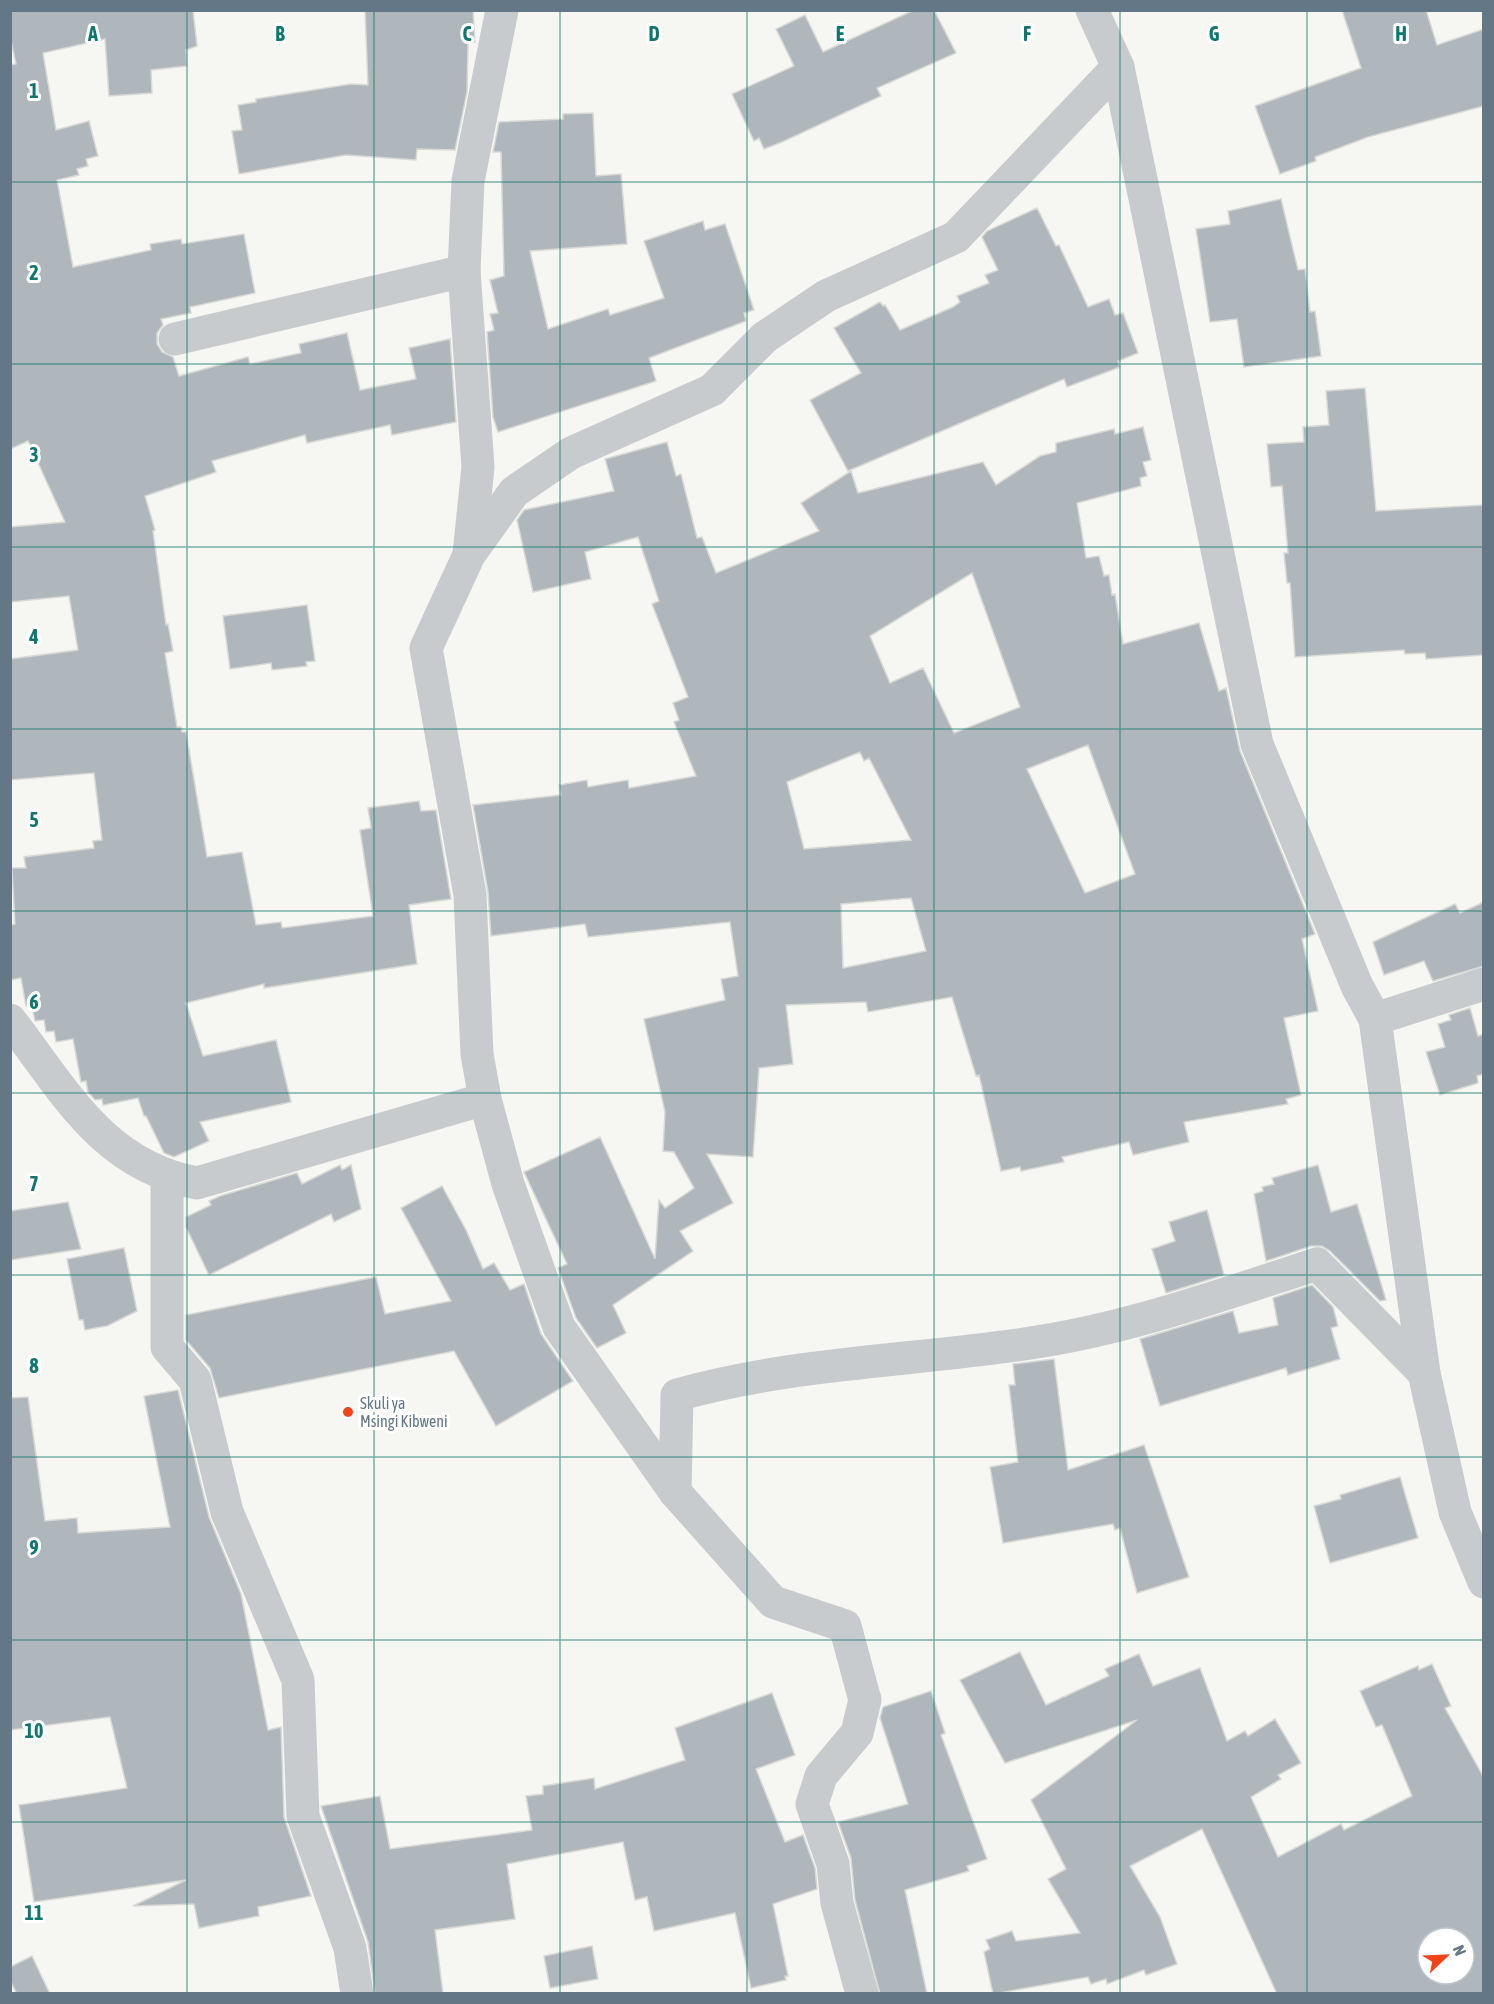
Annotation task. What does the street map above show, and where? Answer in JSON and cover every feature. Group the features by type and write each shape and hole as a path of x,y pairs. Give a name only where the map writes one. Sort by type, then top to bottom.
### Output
{"street":[{"path":"468,555 478,466 464,271 468,182 502,10"},
{"path":"1092,10 1118,67 1257,744 1358,986 1374,1019 1424,1373 1455,1512 1484,1582"},
{"path":"862,1994 837,1903 833,1864 812,1804 821,1776 857,1733 865,1700 845,1626 773,1602 675,1492 560,1328 508,1184 485,1099 477,1054 470,894 426,648 468,555 514,492 571,453 711,390 765,337 826,296 956,237 1118,67"},
{"path":"174,339 464,271"},
{"path":"1374,1019 1484,984"},
{"path":"10,1020 97,1133 130,1159 166,1178 197,1183 485,1099"},
{"path":"166,1178 167,1347 195,1380 227,1512 298,1680 303,1816 351,1948 357,1994"},
{"path":"675,1492 677,1395 705,1387 777,1374 1026,1344 1139,1321 1317,1264 1424,1373"}],"building":[{"path":"10,10 193,10 197,46 186,50 187,66 151,70 152,93 109,96 105,39 43,53 56,130 89,121 98,156 86,159 88,166 77,169 79,175 57,180 73,267 151,250 150,244 181,239 182,244 244,234 255,293 190,307 191,313 161,319 163,325 157,333 157,344 162,352 173,357 179,376 248,357 250,364 301,353 299,344 347,333 360,390 416,379 409,348 450,339 456,422 392,435 390,425 307,443 305,435 212,461 216,472 145,496 155,530 153,531 166,625 168,624 173,651 165,653 177,727 181,727 182,732 186,732 207,857 242,852 256,925 281,922 282,928 373,916 360,830 371,828 368,808 419,801 421,811 436,810 451,899 409,905 417,964 264,988 264,984 186,1003 203,1056 276,1040 291,1102 200,1122 209,1141 174,1157 164,1153 144,1116 138,1098 103,1105 102,1099 95,1100 88,1092 86,1081 81,1082 73,1039 56,1042 54,1031 46,1032 44,1020 35,1021 32,1005 26,1006 21,978 10,980 10,925 15,924 12,868 26,868 24,857 94,848 93,841 102,840 94,773 10,780 10,659 78,650 69,596 10,602 10,527 65,522 28,441 10,449 10,65 16,64 10,36"},
{"path":"365,10 473,10 475,42 468,43 467,92 455,150 417,149 416,160 346,155 239,174 232,131 242,130 238,105 256,102 256,99 351,84 368,85"},
{"path":"914,10 934,10 956,53 877,88 881,96 782,142 764,149 759,138 754,141 732,94 794,66 776,29 805,15 823,52"},
{"path":"1342,10 1426,10 1437,45 1484,29 1484,106 1368,137 1315,157 1316,161 1280,174 1255,106 1361,68"},
{"path":"593,113 596,176 621,174 627,244 530,251 548,329 608,309 610,315 664,298 644,241 703,221 705,230 725,224 754,310 744,313 746,321 649,358 656,381 498,432 493,417 487,332 494,330 490,314 498,313 490,280 504,276 501,152 493,152 499,122 563,119 563,114"},
{"path":"1281,199 1298,270 1305,269 1310,312 1315,311 1321,356 1244,367 1237,319 1210,322 1196,229 1230,224 1228,211"},
{"path":"1037,208 1056,246 1059,245 1088,307 1109,299 1115,315 1123,313 1138,353 1118,361 1120,367 1067,387 1064,379 848,471 810,400 861,373 834,328 880,302 883,306 885,305 900,330 953,307 960,302 957,296 989,283 985,275 998,270 982,237 987,231"},
{"path":"1365,388 1376,511 1484,505 1484,655 1426,659 1425,653 1405,654 1404,650 1295,657 1290,583 1287,583 1284,553 1288,553 1282,486 1271,487 1267,444 1304,442 1303,427 1329,425 1326,391"},
{"path":"1143,427 1151,460 1143,462 1147,476 1140,478 1141,486 1077,503 1086,558 1099,556 1104,576 1109,575 1112,595 1115,594 1123,644 1199,623 1219,691 1226,688 1240,751 1315,934 1302,939 1318,1011 1284,1018 1301,1095 1286,1099 1288,1104 1184,1122 1189,1142 1133,1155 1129,1142 1062,1157 1064,1162 1021,1171 1020,1167 1001,1171 979,1075 976,1076 952,997 868,1012 866,1002 786,1005 793,1064 759,1068 753,1157 707,1154 733,1203 680,1231 693,1251 613,1305 626,1333 597,1348 576,1318 558,1268 567,1264 524,1172 600,1137 655,1259 659,1200 665,1208 694,1188 674,1152 663,1151 665,1112 644,1019 725,1000 721,979 738,976 730,922 588,937 585,924 491,936 488,892 473,805 561,795 559,785 587,780 588,787 628,780 629,788 696,776 674,722 679,720 673,703 688,697 652,604 659,601 638,537 585,552 591,579 533,592 517,520 524,510 614,491 605,459 667,442 676,476 681,474 697,538 702,537 716,573 819,531 801,503 851,471 858,493 983,462 996,485 1040,456 1056,452 1056,443 1114,429 1115,434","holes":["972,573 1020,707 954,733 923,668 890,683 870,636","1088,745 1135,874 1085,893 1027,769","860,752 864,761 869,758 911,840 804,849 787,782","911,898 926,951 843,968 841,904"]},
{"path":"307,605 315,661 306,662 307,666 272,670 271,663 230,669 223,616"},
{"path":"1484,902 1484,966 1433,981 1424,961 1384,975 1373,942 1455,904 1460,913"},
{"path":"1470,1008 1478,1036 1484,1034 1484,1074 1477,1076 1478,1083 1440,1095 1426,1052 1445,1047 1438,1024 1451,1020 1449,1015"},
{"path":"340,1165 342,1170 351,1165 361,1209 334,1222 331,1214 209,1275 186,1227 186,1217 211,1205 209,1201 220,1196 297,1173 302,1184"},
{"path":"1318,1165 1331,1212 1357,1204 1386,1300 1380,1301 1330,1251 1322,1246 1311,1246 1266,1261 1254,1194 1263,1191 1262,1187 1274,1184 1272,1178"},
{"path":"442,1186 466,1230 483,1269 494,1263 510,1290 524,1284 541,1334 573,1381 496,1426 454,1351 219,1398 210,1368 186,1340 186,1315 376,1277 385,1314 451,1301 401,1208"},
{"path":"68,1202 81,1249 10,1260 10,1211"},
{"path":"1207,1210 1224,1275 1166,1293 1152,1249 1175,1241 1169,1222"},
{"path":"124,1248 137,1311 107,1326 85,1330 83,1320 79,1320 67,1259"},
{"path":"1312,1285 1333,1307 1338,1326 1331,1328 1340,1359 1288,1375 1286,1368 1160,1406 1140,1339 1233,1311 1239,1333 1278,1325 1273,1298"},
{"path":"1054,1359 1068,1470 1144,1445 1189,1577 1137,1593 1120,1528 1115,1530 1113,1524 1003,1543 990,1467 1018,1462 1009,1385 1015,1385 1013,1364"},
{"path":"178,1390 209,1517 241,1594 268,1730 281,1727 284,1817 311,1896 258,1907 259,1916 199,1928 194,1904 133,1906 186,1880 34,1902 19,1805 127,1788 110,1717 10,1730 10,1398 28,1397 45,1521 77,1518 78,1533 170,1527 144,1396"},
{"path":"1400,1477 1418,1538 1330,1563 1314,1506 1341,1499 1340,1495"},
{"path":"1020,1652 1046,1705 1109,1676 1105,1669 1139,1654 1153,1686 1200,1668 1227,1741 1245,1731 1248,1736 1275,1719 1301,1763 1278,1775 1281,1779 1251,1797 1278,1857 1341,1824 1344,1830 1412,1796 1382,1725 1376,1727 1360,1691 1418,1666 1419,1670 1432,1664 1451,1706 1445,1708 1484,1778 1484,1994 1277,1994 1202,1829 1130,1866 1160,1917 1177,1964 1146,1975 1144,1970 1107,1984 1106,1979 1091,1984 1088,1977 993,1994 984,1952 990,1949 986,1940 1012,1931 1016,1941 1080,1933 1048,1879 1066,1869 1031,1800 1137,1720 1005,1763 960,1680"},
{"path":"931,1691 945,1733 941,1735 987,1859 967,1866 969,1871 905,1890 927,1994 880,1994 855,1900 851,1858 838,1822 908,1804 880,1718 883,1707"},
{"path":"772,1693 795,1755 756,1769 785,1842 803,1835 815,1868 817,1889 773,1904 788,1976 785,1976 786,1980 751,1988 735,1913 654,1931 647,1897 635,1900 623,1842 507,1864 515,1919 435,1930 443,1994 375,1994 368,1942 321,1806 380,1796 390,1849 532,1830 526,1796 543,1794 543,1786 594,1778 595,1789 685,1760 675,1728"},
{"path":"592,1946 598,1979 550,1988 544,1956"},
{"path":"32,1956 50,1994 17,1994 10,1980 10,1967"}],"place":[{"name":"Skuli ya Msingi Kibweni","path":"348,1412"}]}
